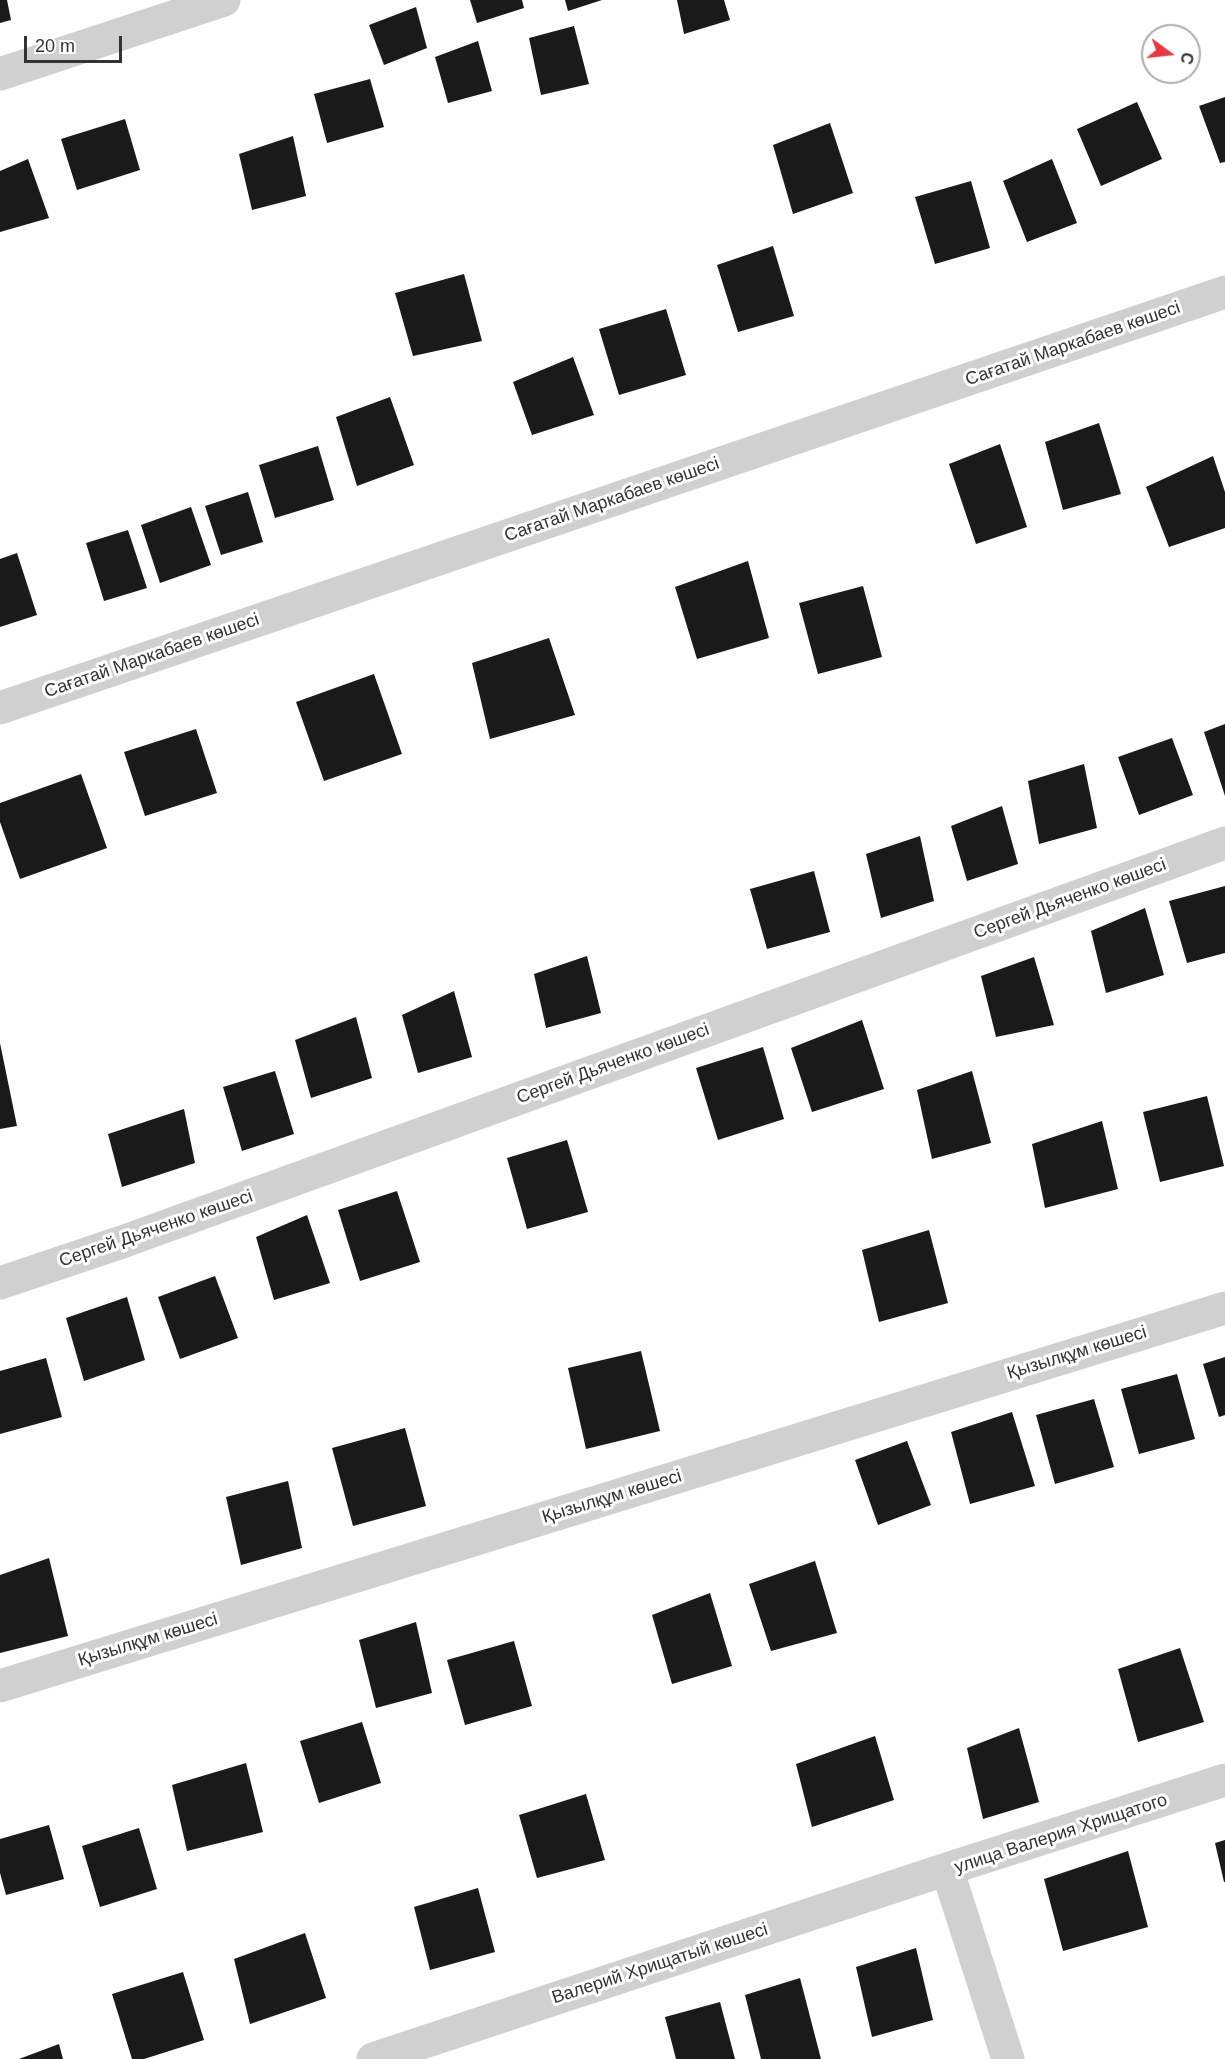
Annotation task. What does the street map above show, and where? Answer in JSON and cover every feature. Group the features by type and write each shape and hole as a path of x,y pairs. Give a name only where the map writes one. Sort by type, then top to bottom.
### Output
{"street":[{"path":"0,74 224,0"},
{"name":"Сағатай Маркабаев көшесі","path":"0,708 1225,292"},
{"name":"Сергей Дьяченко көшесі","path":"0,1283 167,1226 1225,843"},
{"name":"Қызылқұм көшесі","path":"0,1686 1225,1308"},
{"name":"улица Валерия Хрищатого","path":"1008,2059 947,1869 1225,1780"},
{"name":"Валерий Хрищатый көшесі","path":"373,2059 947,1869"}],"building":[{"path":"0,0 7,0 11,20 0,23"},
{"path":"470,0 522,0 524,8 477,23"},
{"path":"565,0 602,0 568,11"},
{"path":"677,0 724,0 730,20 684,34"},
{"path":"416,7 427,48 384,65 369,25"},
{"path":"574,26 589,84 541,95 529,38"},
{"path":"478,41 492,91 448,103 435,57"},
{"path":"370,79 384,127 327,143 314,94"},
{"path":"1225,97 1225,162 1220,163 1199,106"},
{"path":"1137,102 1162,159 1101,186 1077,129"},
{"path":"125,119 140,170 77,190 61,139"},
{"path":"830,123 853,193 793,214 773,145"},
{"path":"293,136 306,196 252,210 239,154"},
{"path":"28,159 49,218 0,232 0,171"},
{"path":"1052,159 1077,223 1027,242 1003,181"},
{"path":"971,181 990,248 935,264 915,197"},
{"path":"773,246 794,316 738,332 717,265"},
{"path":"464,274 482,341 413,356 395,293"},
{"path":"666,309 686,375 619,395 599,329"},
{"path":"573,357 594,415 532,435 513,382"},
{"path":"390,397 414,465 357,486 336,417"},
{"path":"1099,423 1121,494 1063,510 1045,442"},
{"path":"1000,444 1027,527 976,544 949,464"},
{"path":"318,446 334,500 275,518 259,465"},
{"path":"1213,456 1225,492 1225,528 1169,547 1146,487"},
{"path":"248,492 263,542 221,555 205,506"},
{"path":"191,507 211,565 160,583 141,525"},
{"path":"128,530 147,588 104,601 86,543"},
{"path":"17,553 37,615 0,627 0,559"},
{"path":"748,561 769,638 697,659 675,587"},
{"path":"863,586 882,657 818,674 799,603"},
{"path":"549,638 575,715 490,739 472,663"},
{"path":"374,674 402,754 324,781 296,702"},
{"path":"1225,724 1225,796 1204,732"},
{"path":"196,729 217,793 145,816 124,752"},
{"path":"1172,738 1193,795 1139,815 1118,757"},
{"path":"1084,764 1097,828 1039,844 1028,781"},
{"path":"81,774 107,848 20,879 0,822 0,803"},
{"path":"1002,806 1018,864 967,881 951,826"},
{"path":"920,836 934,901 881,918 866,854"},
{"path":"814,871 830,932 767,949 750,889"},
{"path":"1225,886 1225,953 1187,963 1169,901"},
{"path":"1145,908 1164,975 1106,993 1091,931"},
{"path":"587,956 601,1013 546,1028 534,974"},
{"path":"1034,957 1054,1025 996,1037 981,976"},
{"path":"454,991 472,1057 418,1073 402,1015"},
{"path":"356,1017 372,1078 311,1098 295,1040"},
{"path":"862,1020 884,1089 812,1112 791,1048"},
{"path":"0,1043 17,1126 0,1129"},
{"path":"763,1047 784,1119 718,1140 696,1068"},
{"path":"275,1071 294,1134 242,1151 223,1087"},
{"path":"972,1071 991,1143 932,1159 917,1090"},
{"path":"1207,1096 1224,1166 1160,1182 1143,1112"},
{"path":"184,1109 195,1163 122,1187 108,1134"},
{"path":"1102,1121 1118,1189 1045,1208 1032,1144"},
{"path":"567,1140 588,1212 527,1229 507,1158"},
{"path":"397,1191 420,1262 360,1281 338,1210"},
{"path":"307,1215 330,1283 274,1300 256,1237"},
{"path":"929,1230 948,1303 879,1322 862,1250"},
{"path":"215,1276 238,1338 180,1359 158,1297"},
{"path":"127,1297 145,1360 84,1381 66,1318"},
{"path":"641,1351 660,1431 586,1449 568,1368"},
{"path":"1225,1357 1225,1415 1219,1417 1203,1364"},
{"path":"46,1358 62,1417 0,1434 0,1371"},
{"path":"1177,1374 1195,1439 1139,1454 1121,1389"},
{"path":"1094,1399 1114,1467 1055,1484 1036,1415"},
{"path":"1012,1412 1035,1486 970,1504 951,1432"},
{"path":"405,1428 426,1506 353,1526 332,1448"},
{"path":"907,1441 931,1505 878,1525 855,1460"},
{"path":"288,1481 302,1548 241,1565 226,1497"},
{"path":"49,1558 68,1636 0,1653 0,1575"},
{"path":"815,1561 837,1633 771,1651 749,1584"},
{"path":"710,1593 732,1666 672,1684 652,1615"},
{"path":"416,1622 432,1693 376,1708 359,1640"},
{"path":"514,1641 532,1706 465,1725 447,1660"},
{"path":"1180,1648 1204,1722 1138,1742 1118,1669"},
{"path":"362,1722 381,1783 319,1803 300,1741"},
{"path":"1019,1728 1039,1802 983,1819 967,1748"},
{"path":"875,1736 894,1800 812,1827 796,1764"},
{"path":"246,1763 263,1832 187,1851 172,1785"},
{"path":"586,1794 605,1860 537,1878 519,1815"},
{"path":"49,1825 64,1879 6,1895 0,1873 0,1839"},
{"path":"139,1828 157,1889 100,1907 82,1846"},
{"path":"1225,1840 1225,1882 1224,1882 1215,1843"},
{"path":"1128,1851 1148,1927 1063,1951 1044,1879"},
{"path":"478,1888 495,1952 430,1970 414,1907"},
{"path":"305,1933 326,1998 250,2024 234,1959"},
{"path":"916,1948 933,2020 872,2037 856,1967"},
{"path":"183,1972 204,2040 144,2059 132,2059 112,1994"},
{"path":"800,1978 821,2059 761,2059 745,1995"},
{"path":"720,2002 735,2059 676,2059 665,2017"},
{"path":"59,2044 63,2059 19,2059"}]}
